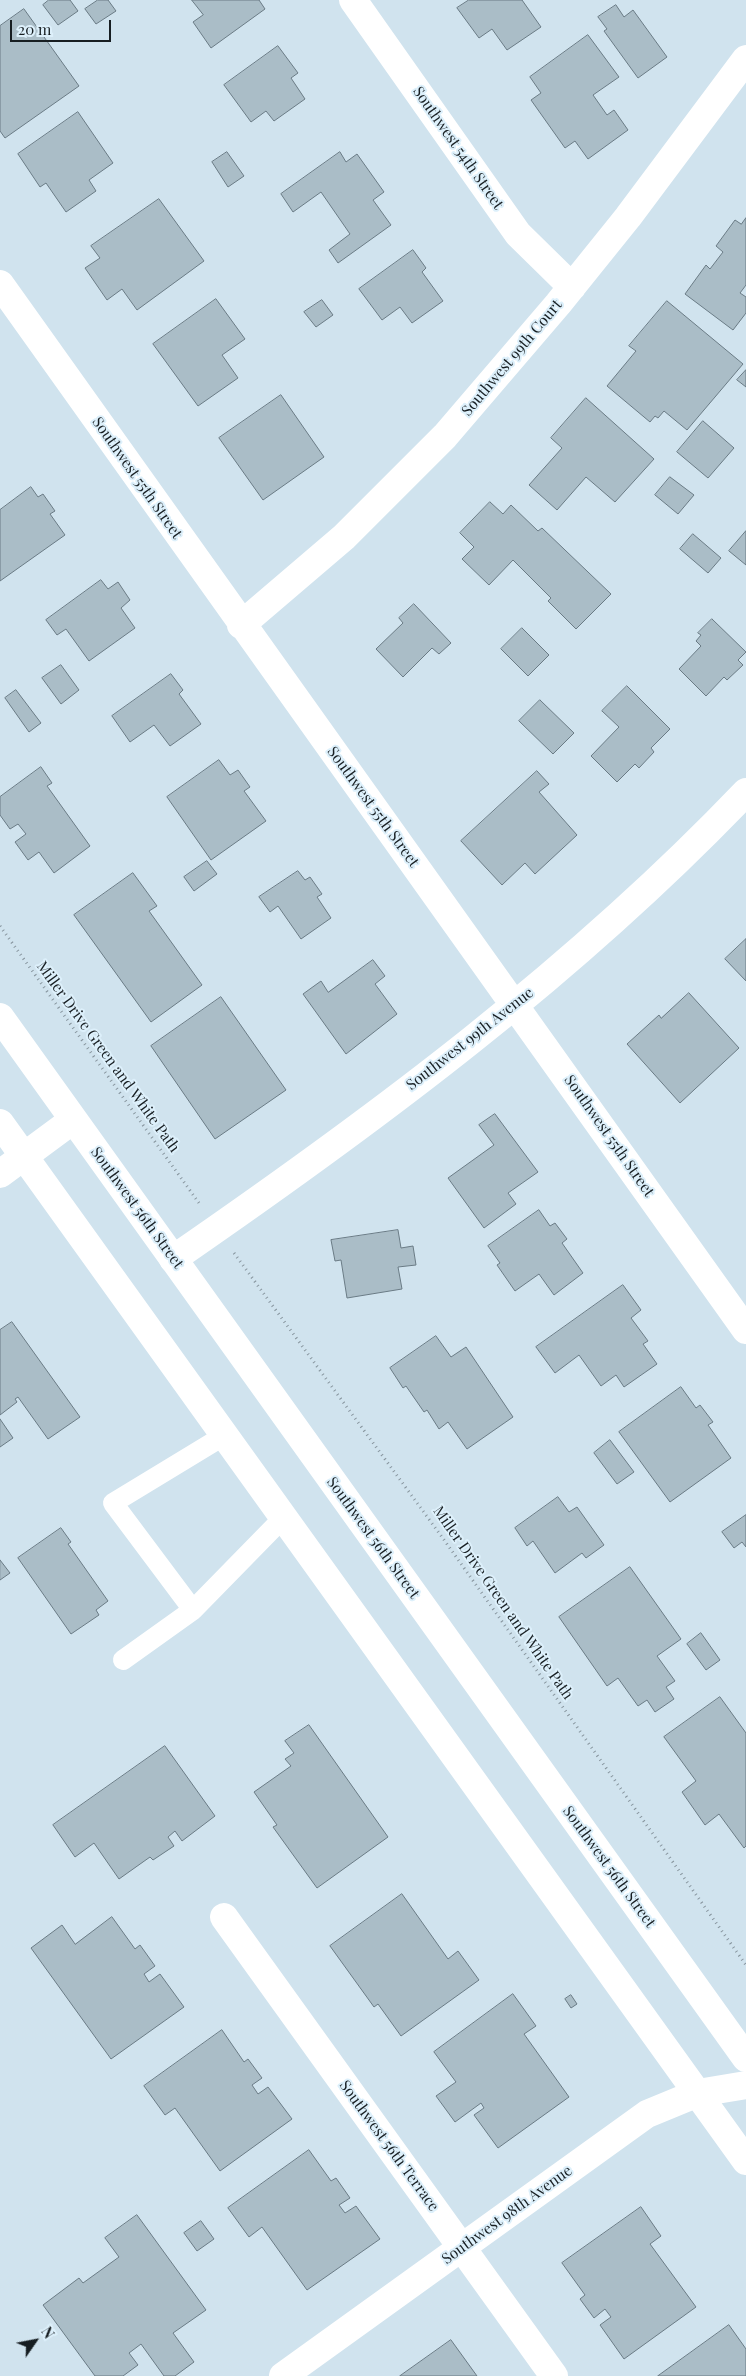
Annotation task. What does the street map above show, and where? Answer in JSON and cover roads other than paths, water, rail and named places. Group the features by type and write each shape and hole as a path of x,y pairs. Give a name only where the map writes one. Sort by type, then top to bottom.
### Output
{"street":[{"name":"Southwest 54th Street","path":"353,0 518,234 572,287"},
{"name":"Southwest 99th Court","path":"241,625 344,537 394,489 488,387 628,218 746,59"},
{"name":"Southwest 55th Street","path":"0,284 241,625 515,1004 746,1330"},
{"name":"Southwest 99th Avenue","path":"173,1259 467,1045 660,878 746,792"},
{"name":"Southwest 56th Street","path":"0,1017 746,2058"},
{"path":"0,1174 73,1120"},
{"path":"0,1123 746,2161"},
{"name":"Southwest 56th Terrace","path":"224,1917 554,2376"},
{"name":"Southwest 98th Avenue","path":"283,2376 647,2114 698,2094 746,2085"}],"lane":[{"path":"193,1610 113,1503 225,1435"},
{"path":"123,1660 193,1610 284,1517"}]}
